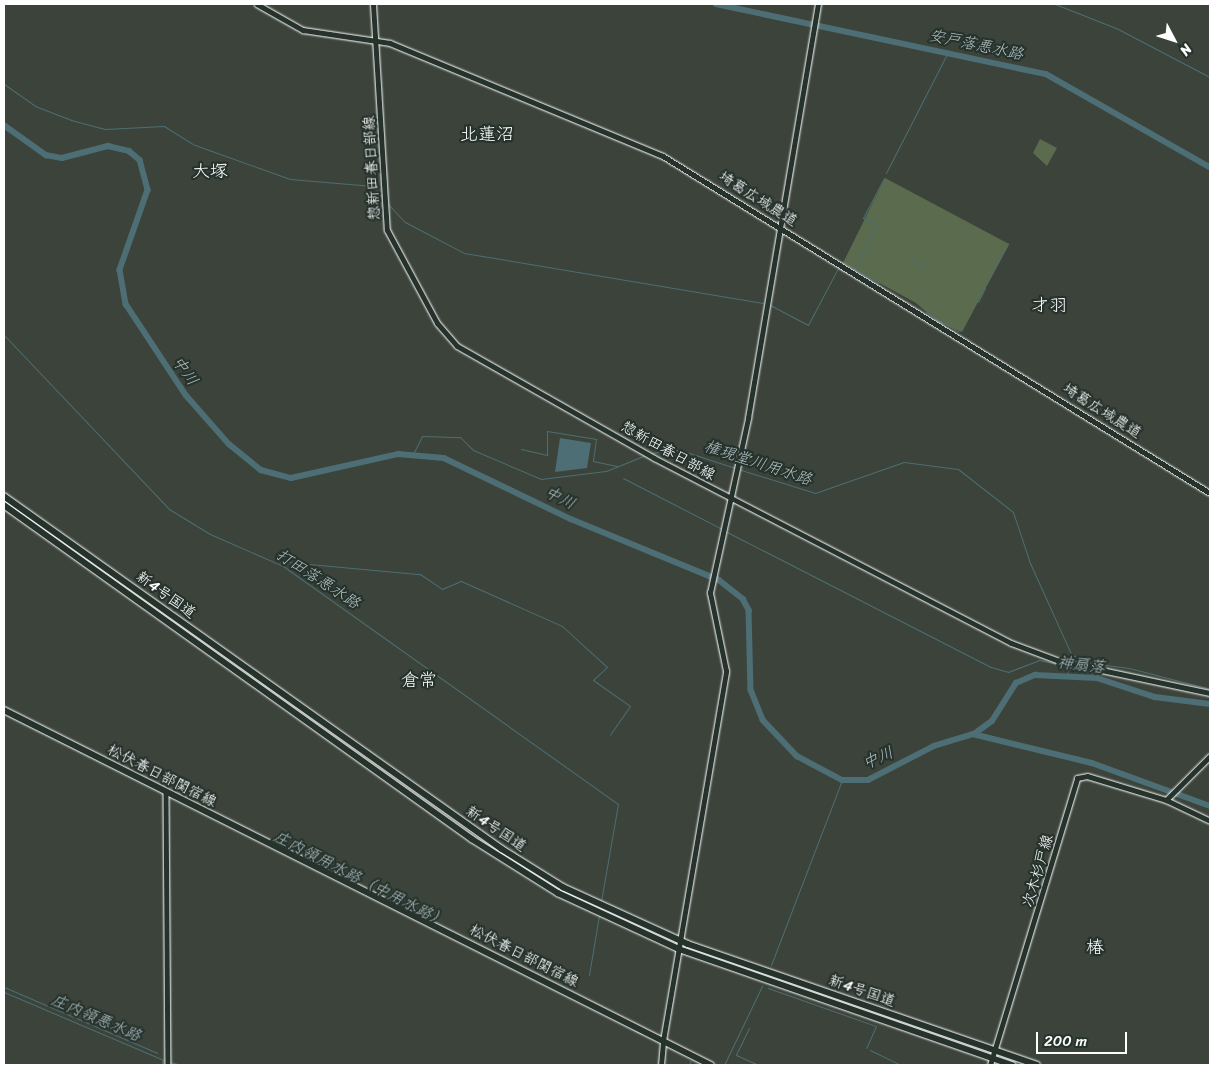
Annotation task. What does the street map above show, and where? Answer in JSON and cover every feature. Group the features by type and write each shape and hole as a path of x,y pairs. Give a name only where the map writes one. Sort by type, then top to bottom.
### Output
{"main road":[{"name":"惣新田春日部線","path":"373,4 377,39 385,201 393,245 449,339 647,454 1028,651 1210,693"},
{"name":"新4号国道","path":"4,496 508,853 588,900 681,941 1037,1065"},
{"name":"新4号国道","path":"4,505 498,856 578,904 679,949 1012,1065"},
{"name":"松伏春日部関宿線","path":"4,710 711,1065"},
{"path":"1210,756 1166,800 1210,820"},
{"name":"次木杉戸線","path":"990,1065 996,1051 1077,778 1087,776 1166,800"},
{"path":"661,1065 663,1041"}],"street":[{"name":"埼葛広域農道","path":"257,4 303,30 377,39 663,156 1210,493"},
{"path":"663,1041 726,671 709,606 710,591 737,470 818,4"},
{"path":"166,792 168,1065"}],"green space":[{"path":"1040,139 1057,148 1047,166 1033,153"},
{"path":"885,178 1009,244 962,332 938,322 916,303 843,263"}],"water":[{"path":"560,438 591,443 587,468 555,472"}],"waterway":[{"name":"安戸落悪水路","path":"716,4 1046,74 1210,167"},
{"path":"1055,4 1118,29 1210,77"},
{"path":"886,173 948,52"},
{"path":"4,84 35,106 71,120 105,129 164,126 195,145 290,179 373,186 383,197"},
{"name":"中川","path":"4,125 46,155 62,158 108,146 129,151 140,160 148,190 120,270 126,304 186,395 229,444 261,470 291,478 398,454 444,458 571,519 719,580 743,599 749,610 751,690 763,720 797,756 842,780 868,780 934,746 973,734 1092,763 1210,806"},
{"path":"854,269 877,225 863,218 884,178"},
{"path":"387,203 405,222 464,253 763,303"},
{"path":"986,285 1008,244"},
{"path":"912,257 913,261"},
{"path":"915,263 923,266"},
{"path":"770,305 808,325 838,268 846,272"},
{"path":"855,269 878,283"},
{"path":"978,302 985,288"},
{"path":"926,312 958,331 963,328"},
{"name":"打田落悪水路","path":"4,335 169,509 210,534 283,566 618,804 601,901"},
{"path":"521,449 547,455 547,431 596,439 593,461 617,466"},
{"name":"権現堂川用水路","path":"413,454 422,436 460,437 473,450 541,479 606,471 646,455"},
{"name":"権現堂川用水路","path":"650,453 680,450 735,468"},
{"name":"権現堂川用水路","path":"738,469 815,493 904,462 958,469 1013,512 1030,563 1071,654 1084,662 1129,668 1210,689"},
{"path":"623,478 722,529"},
{"path":"725,531 991,667 1008,672 1039,660 1068,666 1067,676"},
{"path":"276,561 420,574 442,589 461,581 562,626 607,667 593,680 630,706 610,735"},
{"name":"神扇落","path":"974,734 992,721 1016,683 1035,675 1097,678 1155,697 1210,704"},
{"name":"庄内領用水路（中用水路）","path":"4,713 157,790"},
{"path":"771,965 842,780"},
{"path":"589,975 599,915"},
{"path":"724,1065 762,986"},
{"path":"4,987 157,1053"},
{"path":"768,988 876,1026 866,1048"},
{"name":"庄内領悪水路","path":"4,992 166,1061"},
{"path":"749,1028 736,1055 758,1065"},
{"name":"庄内領用水路（中用水路）","path":"634,1030 642,1034"},
{"path":"870,1050 901,1065"},
{"path":"689,1065 691,1060"},
{"name":"庄内領悪水路","path":"162,1061 163,1065"},
{"name":"庄内領悪水路","path":"170,1062 181,1065"}],"district":[{"name":"北蓮沼","path":"487,134"},
{"name":"大塚","path":"210,171"},
{"name":"才羽","path":"1049,305"},
{"name":"倉常","path":"419,680"},
{"name":"椿","path":"1095,947"}]}
